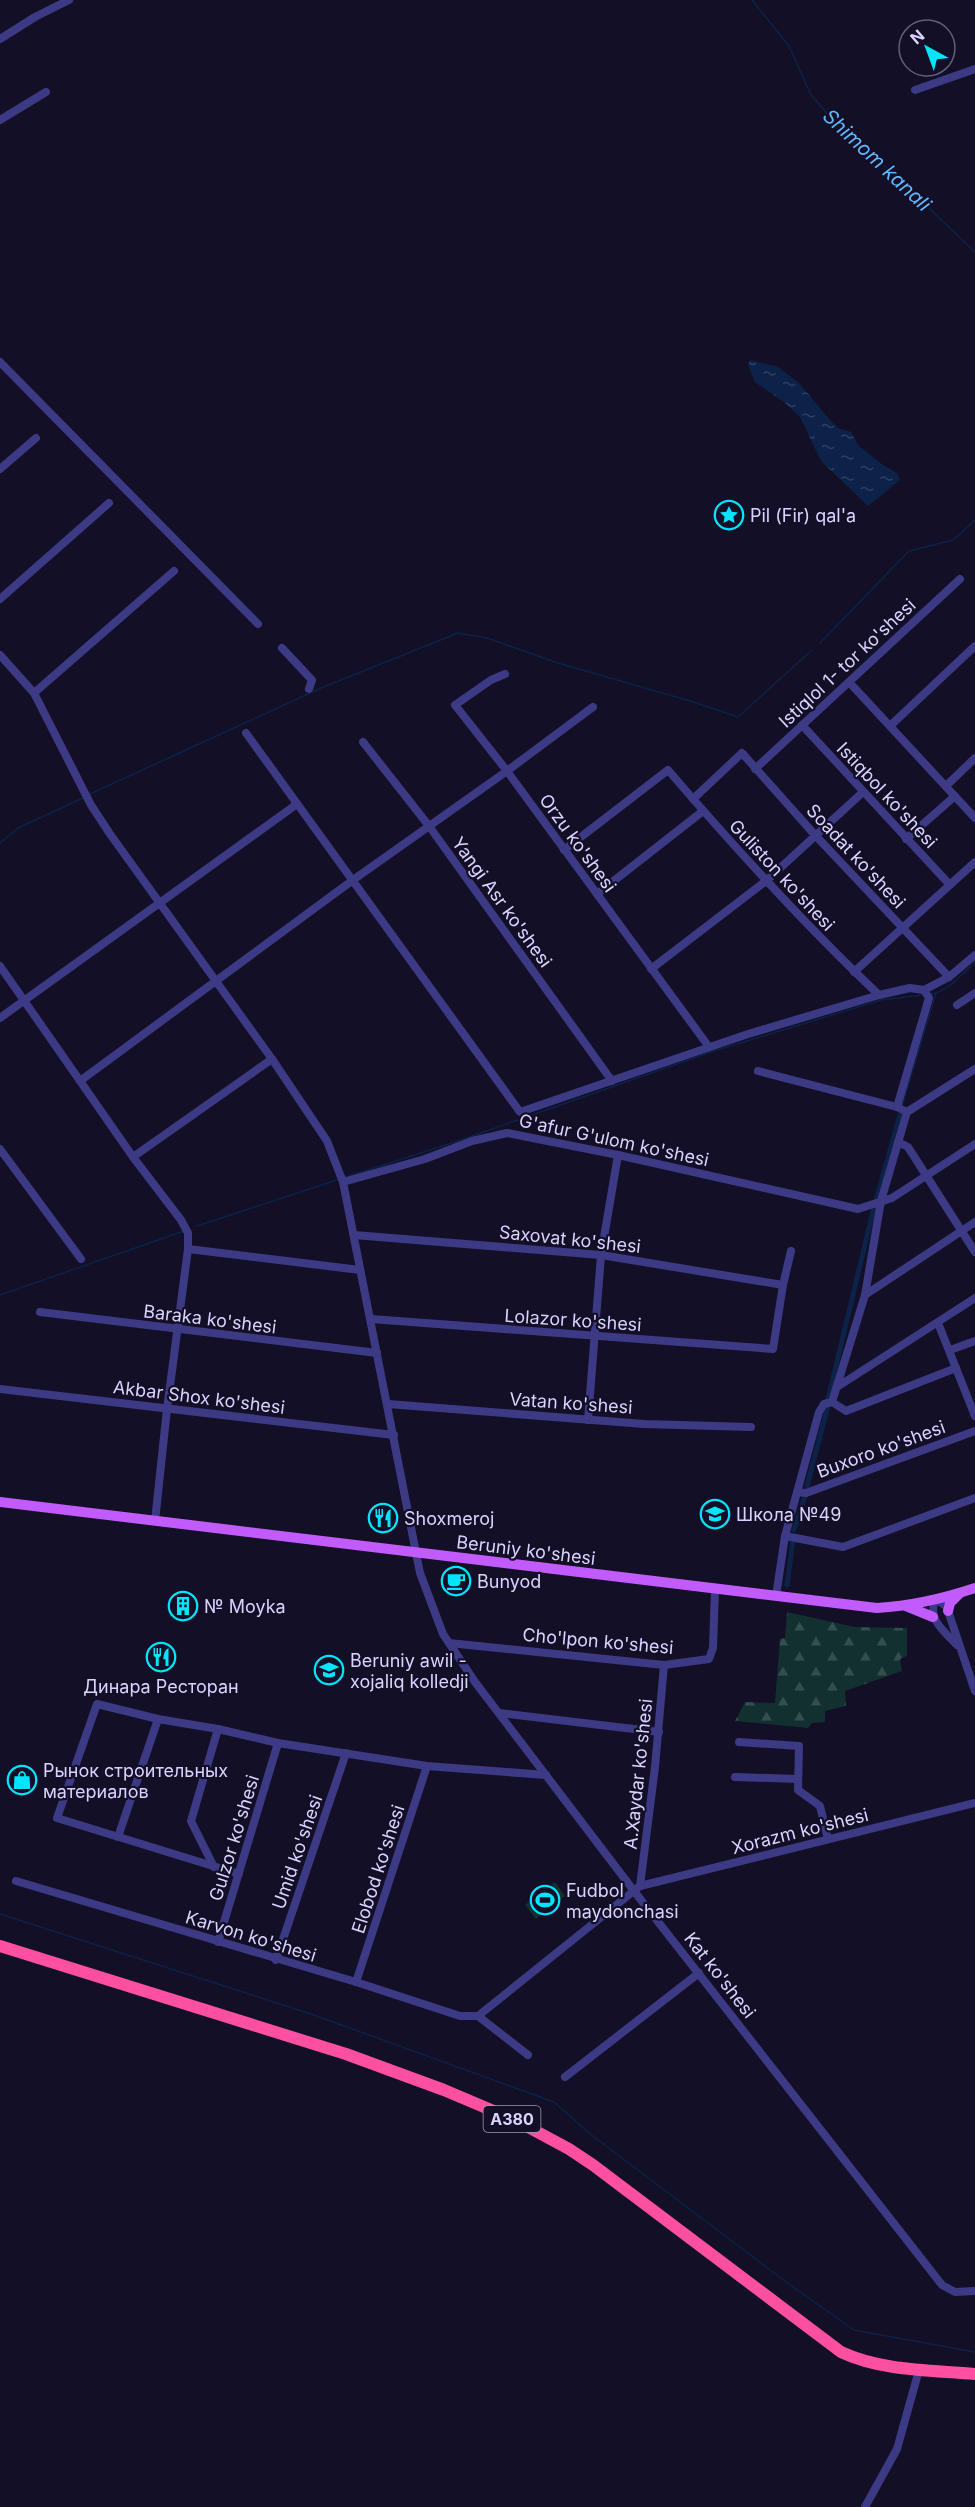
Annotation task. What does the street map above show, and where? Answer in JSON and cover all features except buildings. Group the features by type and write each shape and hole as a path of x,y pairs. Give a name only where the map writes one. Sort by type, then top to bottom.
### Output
{"highway":[{"name":"A380","path":"0,1946 346,2054 416,2079 517,2121 569,2149 593,2165 841,2352 870,2362 920,2370 975,2374"}],"main road":[{"name":"Beruniy ko'shesi","path":"0,1502 877,1608 906,1606 936,1600 975,1588"},
{"path":"948,1611 950,1603 959,1593"},
{"path":"906,1606 933,1617"}],"street":[{"path":"0,39 35,17 69,0"},
{"path":"915,90 975,69"},
{"path":"0,120 46,92"},
{"path":"0,362 258,624"},
{"path":"0,469 36,438"},
{"path":"0,599 109,503"},
{"path":"34,693 174,571"},
{"name":"Istiqlol 1- tor ko'shesi","path":"755,769 960,579"},
{"path":"890,726 975,646"},
{"path":"282,648 312,680 309,689"},
{"name":"Kat ko'shesi","path":"0,655 34,693 91,805 272,1059 327,1141 343,1182 416,1554 432,1607 449,1643 546,1775 637,1888 699,1973 942,2285 955,2292 975,2291"},
{"name":"Orzu ko'shesi","path":"505,674 491,680 455,705 507,771 709,1047"},
{"path":"849,682 975,818"},
{"path":"80,1081 593,707"},
{"name":"Istiqbol ko'shesi","path":"802,725 950,885"},
{"path":"246,733 520,1112 709,1047 879,995 910,988 924,990 949,978 975,955"},
{"name":"Yangi Asr ko'shesi","path":"363,742 429,826 612,1082"},
{"name":"Soadat ko'shesi","path":"693,798 742,753 815,836 949,978"},
{"path":"946,786 975,758"},
{"name":"Guliston ko'shesi","path":"564,850 668,770 766,881 879,995"},
{"path":"651,969 766,881 863,792"},
{"path":"906,839 955,796"},
{"path":"0,1018 297,804"},
{"path":"597,894 703,811"},
{"path":"854,972 975,862"},
{"path":"0,966 188,1233 188,1249 155,1521"},
{"path":"897,1107 929,998 924,990"},
{"path":"957,1005 975,993"},
{"path":"133,1157 272,1059"},
{"path":"832,1402 865,1295 881,1201 907,1112 975,1069"},
{"path":"758,1071 897,1107 907,1112"},
{"name":"G'afur G'ulom ko'shesi","path":"343,1182 425,1159 472,1141 507,1133 618,1155 858,1209 892,1198 975,1144"},
{"path":"898,1142 908,1147 975,1252"},
{"path":"0,1149 81,1259"},
{"path":"588,1420 601,1255 618,1155"},
{"path":"865,1295 975,1222"},
{"name":"Saxovat ko'shesi","path":"354,1235 601,1255 783,1284"},
{"path":"188,1249 360,1270"},
{"path":"783,1284 791,1251"},
{"name":"Lolazor ko'shesi","path":"371,1319 773,1349 783,1284"},
{"path":"837,1387 975,1298"},
{"name":"Baraka ko'shesi","path":"40,1312 377,1353"},
{"path":"938,1323 974,1411"},
{"path":"950,1350 975,1341"},
{"path":"776,1596 785,1536 819,1412 824,1404 832,1402 846,1411 956,1368"},
{"name":"Akbar Shox ko'shesi","path":"0,1389 394,1435"},
{"name":"Vatan ko'shesi","path":"388,1404 588,1420 751,1427"},
{"name":"Buxoro ko'shesi","path":"797,1492 806,1492 975,1431"},
{"path":"785,1536 843,1547 975,1498"},
{"name":"Cho'lpon ko'shesi","path":"449,1643 664,1665 709,1659 713,1648 715,1588"},
{"path":"960,1648 933,1617 932,1611 936,1600 946,1606 975,1691"},
{"name":"A.Xaydar ko'shesi","path":"637,1888 659,1732 664,1665"},
{"path":"239,1874 57,1818 97,1704 158,1719 218,1729 278,1743 427,1766 546,1775"},
{"path":"500,1713 659,1732"},
{"path":"118,1838 158,1719"},
{"path":"214,1867 191,1821 218,1729"},
{"path":"739,1742 799,1746 798,1790 820,1806 828,1839"},
{"name":"Gulzor ko'shesi","path":"218,1942 278,1743"},
{"name":"Umid ko'shesi","path":"276,1960 346,1753"},
{"name":"Elobod ko'shesi","path":"356,1982 427,1766"},
{"path":"735,1777 798,1779"},
{"name":"Xorazm ko'shesi","path":"637,1888 975,1803"},
{"name":"Karvon ko'shesi","path":"16,1881 356,1982 460,2016 478,2016"},
{"path":"528,2055 478,2016 637,1888"},
{"path":"565,2077 699,1973"},
{"path":"865,2507 897,2449 920,2370"}],"green space":[{"path":"787,1612 855,1627 907,1628 907,1656 900,1659 902,1671 845,1691 846,1706 825,1711 825,1722 812,1723 808,1728 735,1721 745,1702 775,1703 780,1639 785,1638"},
{"name":"Fudbol maydonchasi","path":"555,1882 565,1896 536,1919 525,1905"}],"water":[{"path":"750,360 778,367 799,383 838,428 851,432 859,446 897,473 900,480 868,506 821,461 800,417 785,403 755,382 748,365"}],"waterway":[{"name":"Shimom kanali","path":"752,0 789,46 811,95 847,136 872,154 975,252"},
{"path":"820,643 909,551 953,540 975,520"},
{"path":"90,794 321,688 458,633 487,638 558,663 738,717 812,650"},
{"path":"0,843 18,828 83,798"},
{"path":"931,994 949,986 975,962"},
{"path":"902,1106 936,993"},
{"path":"346,1177 458,1141 711,1052 881,1000 922,995"},
{"path":"876,1200 901,1112"},
{"path":"197,1226 337,1180"},
{"path":"828,1399 874,1207"},
{"path":"0,1295 184,1231"},
{"path":"807,1486 828,1406"},
{"path":"794,1530 805,1496"},
{"path":"787,1585 793,1540"},
{"path":"0,1914 311,2014 554,2102 589,2133 786,2282 854,2330 975,2352"}],"place":[{"name":"Pil (Fir) qal'a","path":"729,515"},
{"name":"Школа №49","path":"715,1514"},
{"name":"Shoxmeroj","path":"383,1518"},
{"name":"Bunyod","path":"456,1581"},
{"name":"№ Moyka","path":"183,1606"},
{"name":"Динара Ресторан","path":"161,1657"},
{"name":"Beruniy awil - xojaliq kolledji","path":"329,1670"},
{"name":"Рынок строительных материалов","path":"22,1780"},
{"name":"Fudbol maydonchasi","path":"545,1900"}]}
